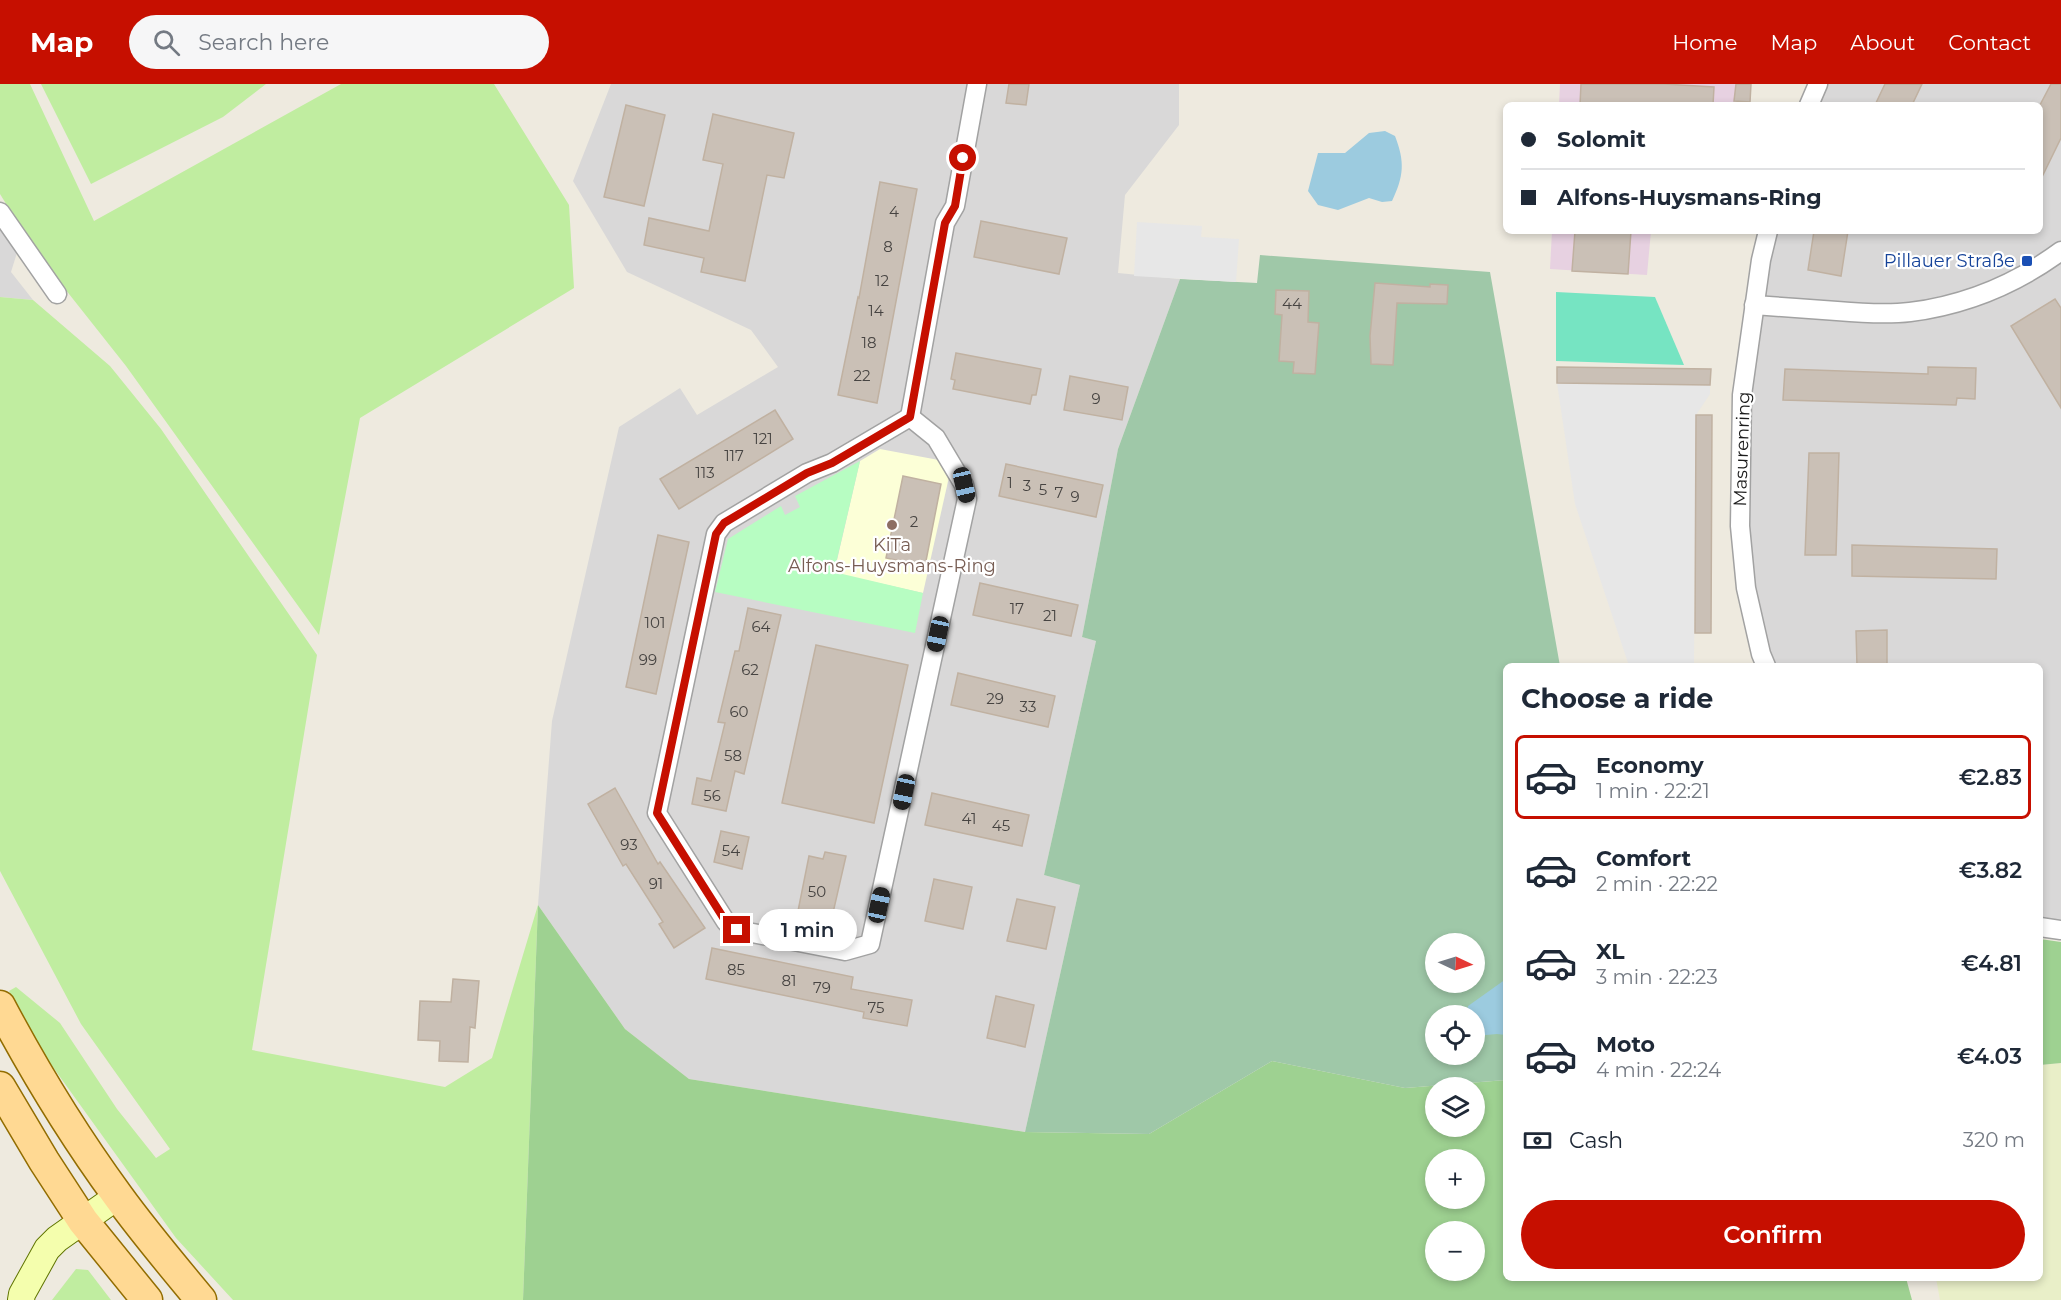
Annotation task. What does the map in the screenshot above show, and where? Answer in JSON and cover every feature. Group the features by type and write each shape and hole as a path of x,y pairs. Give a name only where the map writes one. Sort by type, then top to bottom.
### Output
{"main road":[{"path":"0,1006 25,1053 66,1120 118,1196 201,1300"},
{"path":"0,1087 83,1221 147,1300"},
{"path":"21,1300 22,1294 48,1249 57,1239 118,1196"}],"street":[{"path":"910,417 936,438 964,485 967,499 870,944 845,951 737,930 726,922 657,813 716,534 724,523 807,473 832,463 910,417 945,223 955,206 977,84"},
{"path":"1810,102 1818,84"},
{"path":"0,212 57,294"},
{"name":"Masurenring","path":"1765,663 1746,588 1740,526 1742,395 1761,260 1767,234"},
{"path":"1754,305 1863,313 1908,313 1949,305 1990,292 2037,268 2061,251"},
{"path":"2043,927 2061,930"}],"shaded area":[{"path":"611,84 1179,84 1179,125 1125,195 1118,273 1180,279 1118,449 1082,637 1096,641 1044,875 1080,885 1025,1132 689,1079 625,1029 538,905 552,721 619,427 680,388 697,415 778,367 751,330 627,272 573,181"},
{"path":"1560,84 1751,84 1750,102 1559,102"},
{"path":"1824,84 2061,84 2061,921 2043,918 2043,663 1765,663 1740,526 1754,305 1772,234 2043,234 2043,102 1815,102"},
{"path":"0,212 20,243 11,272 33,300 0,297"},
{"path":"1137,222 1202,226 1201,237 1239,239 1236,282 1134,276"},
{"path":"1552,234 1651,234 1647,275 1550,269"},
{"path":"1260,255 1490,272 1559,663 1503,663 1503,1080 1485,1082 1485,1077 1425,1077 1425,1086 1405,1088 1272,1061 1149,1134 1025,1132 1080,885 1044,875 1096,641 1082,637 1118,449 1180,279 1257,283"},
{"path":"1557,383 1710,385 1710,394 1696,415 1694,663 1628,663 1575,504"},
{"name":"KiTa Alfons-Huysmans-Ring","path":"880,449 944,461 949,477 923,593 834,573 860,461"},
{"path":"2061,1063 2061,1300 1940,1300 1937,1281 2043,1281 2043,1065"}],"green space":[{"path":"0,84 30,84 94,221 341,84 494,84 569,205 574,288 360,418 319,635 126,366 35,251 0,194"},
{"path":"41,84 266,84 223,117 91,184"},
{"path":"1556,292 1655,297 1684,365 1556,361"},
{"path":"0,297 33,300 110,366 161,429 317,655 252,1050 445,1087 492,1058 538,905 523,1300 233,1300 176,1238 37,1045 9,991 16,987 60,1023 117,1109 156,1158 170,1149 81,1024 0,871"},
{"path":"860,461 834,572 923,593 915,633 715,592 728,539 781,506 785,515 800,507 795,496"},
{"path":"538,905 625,1029 689,1079 1025,1132 1149,1134 1272,1061 1405,1088 1425,1086 1425,1137 1485,1137 1485,1082 1503,1080 1503,1281 1907,1281 1912,1300 523,1300"},
{"path":"2043,939 2061,942 2061,1063 2043,1065"},
{"path":"76,1269 88,1270 111,1300 52,1300"}],"water":[{"path":"1385,131 1395,136 1402,161 1399,184 1392,201 1382,202 1369,198 1338,210 1318,205 1308,191 1318,153 1345,153 1369,133"},
{"path":"1503,981 1503,1035 1485,1035 1485,1005 1469,1005"}],"building":[{"path":"1009,84 1029,84 1026,105 1006,103"},
{"path":"1581,84 1664,84 1714,87 1713,102 1580,102"},
{"path":"1736,84 1751,84 1750,102 1734,101"},
{"path":"1885,84 1922,84 1913,102 1876,102"},
{"path":"2051,84 2061,84 2061,138 2043,175 2043,102"},
{"path":"626,105 665,115 644,206 604,197"},
{"path":"713,114 794,133 784,178 767,175 745,281 701,272 704,258 644,245 649,218 709,231 723,164 703,160"},
{"path":"880,182 917,189 877,403 838,395 859,298"},
{"path":"981,221 1067,238 1059,274 974,257"},
{"path":"1575,234 1631,234 1628,274 1572,271"},
{"path":"1814,234 1848,234 1841,276 1808,270"},
{"path":"1375,283 1430,287 1430,284 1448,285 1447,304 1397,303 1393,365 1371,364 1370,336"},
{"path":"1276,290 1309,291 1308,322 1319,323 1315,374 1293,373 1294,362 1279,361 1282,315 1275,314"},
{"path":"2055,299 2061,308 2061,408 2011,326"},
{"path":"956,353 1041,369 1036,395 1032,395 1030,404 953,389 955,380 951,379"},
{"path":"1557,367 1711,369 1710,385 1557,383"},
{"path":"1928,367 1976,368 1975,399 1957,398 1956,405 1783,400 1785,369 1928,374"},
{"path":"1070,376 1128,387 1122,420 1064,410"},
{"path":"775,410 793,439 679,509 660,479"},
{"path":"1696,415 1712,415 1711,633 1695,633"},
{"path":"1809,453 1839,453 1836,555 1805,555"},
{"path":"1006,464 1103,485 1096,517 999,496"},
{"path":"903,476 941,484 925,566 886,558"},
{"path":"658,535 689,542 656,694 626,687"},
{"path":"1852,545 1997,549 1996,579 1852,576"},
{"path":"980,583 1078,605 1071,636 973,615"},
{"path":"748,608 781,615 744,774 735,771 726,811 692,804 697,778 711,781 725,723 718,722 735,651 739,651"},
{"path":"1887,630 1887,663 1857,663 1856,631"},
{"path":"816,645 908,665 874,823 782,803"},
{"path":"958,673 1055,696 1048,727 951,705"},
{"path":"615,788 658,864 660,862 705,928 674,948 659,924 663,922 626,864 623,866 588,804"},
{"path":"932,793 1029,815 1022,846 925,825"},
{"path":"721,831 749,837 742,869 714,862"},
{"path":"825,852 846,856 830,926 809,922 811,914 798,911 809,856 823,859"},
{"path":"934,879 972,887 963,929 925,921"},
{"path":"1017,899 1055,907 1046,949 1007,941"},
{"path":"712,948 853,977 851,989 912,1000 907,1026 863,1018 864,1012 706,979"},
{"path":"453,979 479,981 475,1028 470,1027 468,1062 439,1061 440,1041 418,1040 420,1001 451,1002"},
{"path":"996,996 1034,1005 1025,1047 987,1038"}],"place":[{"name":"Pillauer Straße","path":"2027,261"},
{"name":"KiTa Alfons-Huysmans-Ring","path":"892,525"}],"route":[{"path":"737,930 726,922 657,813 716,534 724,523 807,473 832,463 910,417 945,223 955,206 963,158"}]}
